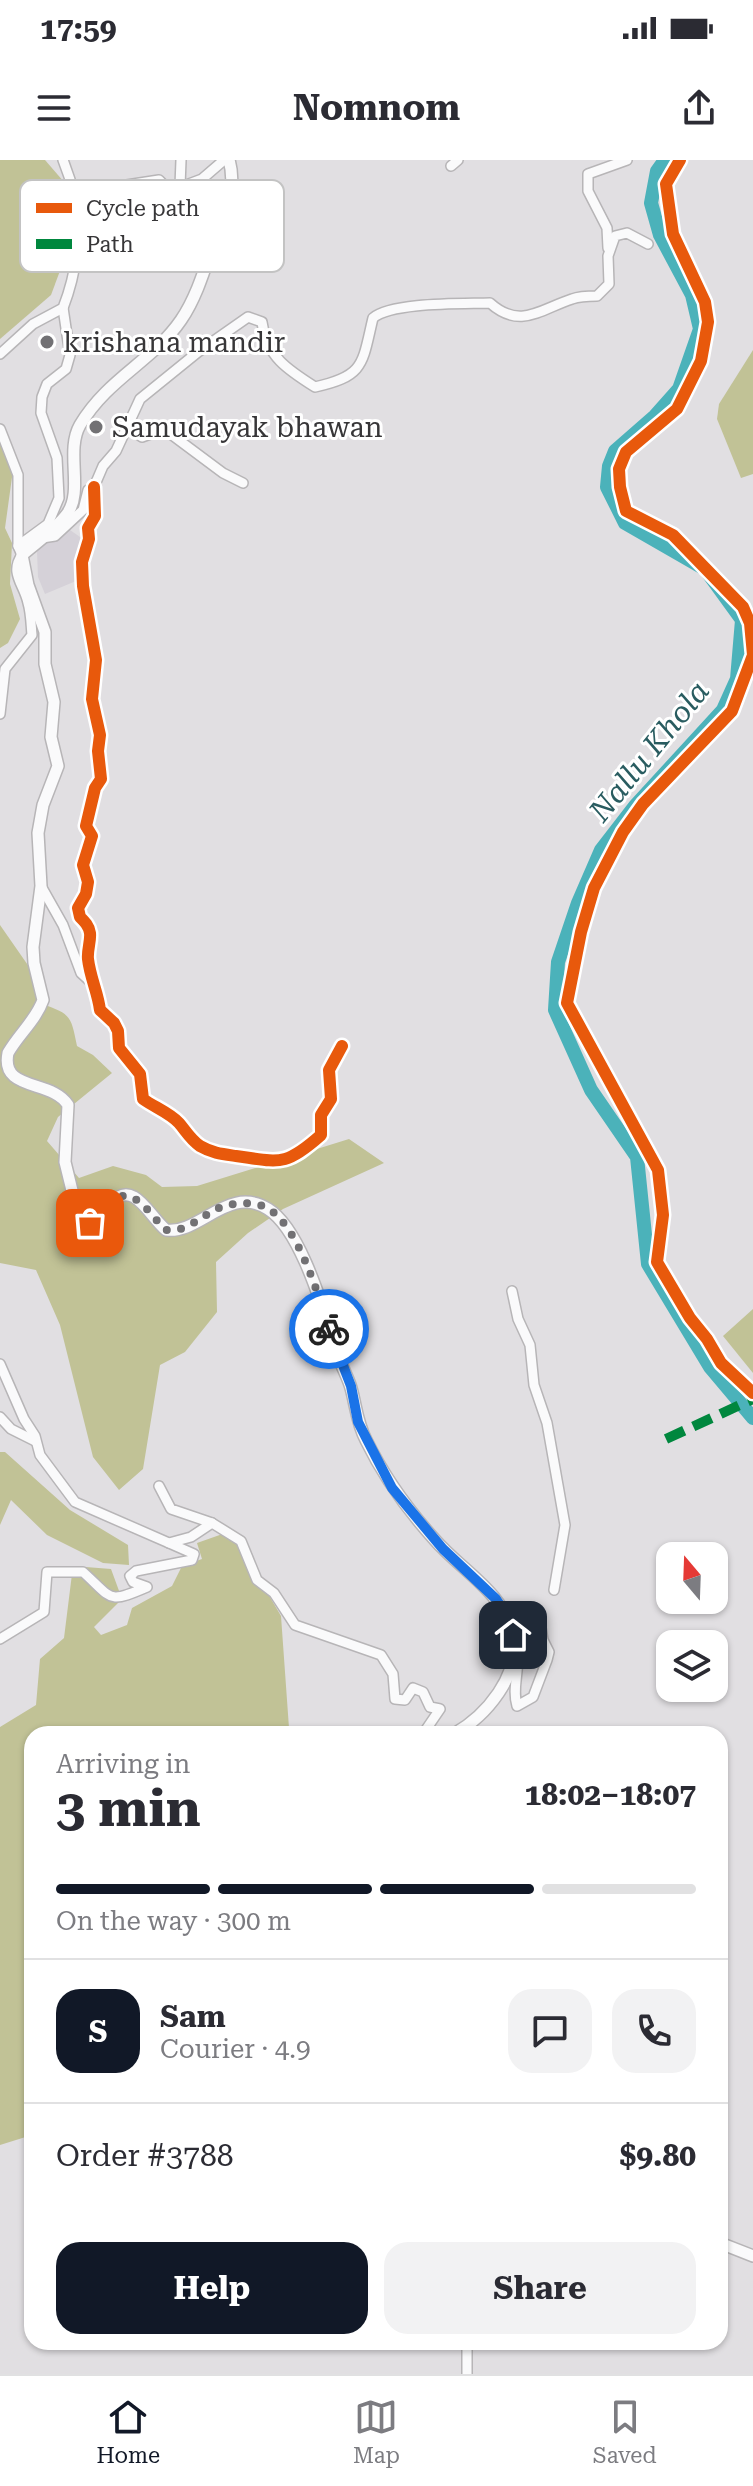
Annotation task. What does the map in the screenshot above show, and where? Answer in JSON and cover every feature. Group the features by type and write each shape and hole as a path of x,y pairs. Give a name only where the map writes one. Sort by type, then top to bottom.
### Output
{"main road":[{"path":"226,160 233,180"},
{"path":"202,272 191,304 180,322 113,383 87,414 74,441 71,507 42,538 20,550 28,585 45,632 45,664 54,702 51,737 58,766 38,833 41,886 33,947 43,1000 8,1053 2,1064 2,1072 16,1082 37,1085 57,1093 68,1105 65,1162 78,1220 84,1224 101,1215 113,1200 128,1195 136,1198 166,1230 181,1230 230,1205 260,1205 278,1218 289,1232 312,1280 351,1386 358,1422 392,1488 432,1537 504,1608 515,1647 514,1663 508,1678 483,1710 464,1726"},
{"path":"728,2246 753,2256"}],"street":[{"path":"63,160 71,180"},
{"path":"180,180 181,160"},
{"path":"199,180 226,160"},
{"path":"342,1046 329,1070 331,1099 321,1115 321,1135 299,1154 260,1161 212,1152 195,1142 180,1124 143,1099 140,1074 119,1048 114,1023 100,1010 88,953 91,936 78,908 88,882 83,865 92,836 86,826 95,788 101,779 100,735 92,699 96,660 82,574 89,539 88,528 95,516 94,487 103,466 116,451 140,399 248,317 262,322 264,341 286,368 315,387 340,382 362,364 373,318 383,312 435,305 490,303 499,312 519,318 575,297 597,296 609,284 607,228 588,191 588,174 627,160"},
{"path":"680,160 666,184 673,234 705,302 708,322 701,361 677,409 626,452 619,469 620,487 626,511 673,535 743,607 750,623 753,655 732,711 643,804 623,832 594,888 586,912 567,1003 658,1170 663,1215 657,1262 721,1363 753,1393"},
{"path":"608,256 615,236 627,233 648,244"},
{"path":"20,550 48,524 59,498 57,458 41,413 42,397 47,384 66,369 70,355 63,308 74,272"},
{"path":"0,354 33,324 63,308"},
{"path":"127,427 142,437 164,429 223,473 243,483"},
{"path":"0,429 18,475 20,550 16,563 17,578 28,600 32,635 5,669 0,714"},
{"path":"42,538 55,536 83,510 88,490 94,487"},
{"path":"41,886 63,925 81,973 93,984"},
{"path":"512,1291 518,1319 530,1345 534,1385 547,1423 565,1525 554,1590"},
{"path":"0,1364 45,1462 75,1502 194,1554 192,1560 136,1571 130,1576 133,1582 147,1587 119,1599 113,1599 83,1572 47,1572 44,1612 0,1639"},
{"path":"0,1417 11,1429 35,1441"},
{"path":"159,1486 171,1509 212,1523 241,1541 257,1580 274,1593 295,1625 381,1655 393,1674 395,1699 405,1700 413,1688 423,1692 430,1707 440,1709 428,1726"},
{"path":"169,1543 191,1537 212,1523"},
{"path":"515,1647 520,1663 516,1678 517,1706 533,1697 547,1660 549,1652 540,1622"},
{"path":"467,2350 467,2374"}],"shaded area":[{"path":"67,528 83,539 76,581 45,594 38,577 37,551"}],"green space":[{"path":"0,160 45,160 62,180 20,180 20,272 60,272 51,295 0,339"},
{"path":"753,350 753,474 741,478 717,419 719,404"},
{"path":"0,437 13,470 5,528 12,543 10,584 20,619 8,643 0,648"},
{"path":"0,925 32,971 42,1004 64,1014 73,1028 77,1046 93,1055 112,1073 58,1117 47,1141 79,1178 113,1166 146,1175 162,1187 197,1186 349,1139 384,1163 283,1209 248,1233 216,1262 217,1312 185,1352 160,1365 143,1469 119,1490 93,1457 60,1325 36,1270 0,1263"},
{"path":"753,1309 753,1373 723,1336"},
{"path":"0,1452 5,1452 70,1510 128,1545 129,1565 103,1563 47,1535 11,1500 0,1525"},
{"path":"231,1531 281,1616 289,1726 24,1726 24,2138 0,2145 0,1727 36,1705 40,1659 64,1638 73,1566 111,1569 122,1599 94,1627 101,1635 127,1625 132,1608 172,1586 182,1566 202,1559 197,1543"}],"waterway":[{"name":"Nallu Khola","path":"665,160 657,171 651,203 660,235 692,295 700,329 679,389 655,416 615,451 609,466 607,487 625,523 705,569 742,620 737,679 723,710 635,806 601,850 578,903 558,962 555,1010 591,1090 637,1157 648,1264 710,1367 753,1418"}],"marked path":[{"path":"666,1439 753,1399"}],"cycle path":[{"path":"680,160 666,184 673,234 705,302 708,322 701,361 677,409 626,452 619,469 620,487 626,511 673,535 743,607 750,623 753,655 732,711 643,804 623,832 594,888 581,932 567,1003 658,1170 663,1215 657,1262 721,1363 753,1393"},
{"path":"94,487 95,516 88,528 89,539 82,562 83,586 96,660 92,699 100,735 101,779 95,788 86,826 92,836 83,865 88,882 86,894 78,908 89,931 88,959 100,1010 114,1023 119,1048 140,1074 143,1099 175,1119 200,1146 226,1155 282,1160 299,1153 321,1135 321,1115 331,1099 329,1070 342,1046"}],"way so far":[{"path":"90,1223 113,1200 128,1195 136,1198 166,1230 173,1231 181,1230 219,1208 260,1205 269,1209 289,1232 312,1280 329,1329"}],"place":[{"name":"krishana mandir","path":"47,342"},
{"name":"Samudayak bhawan","path":"96,427"}],"route":[{"path":"329,1329 351,1386 358,1422 392,1488 443,1549 504,1608 513,1635"}]}
